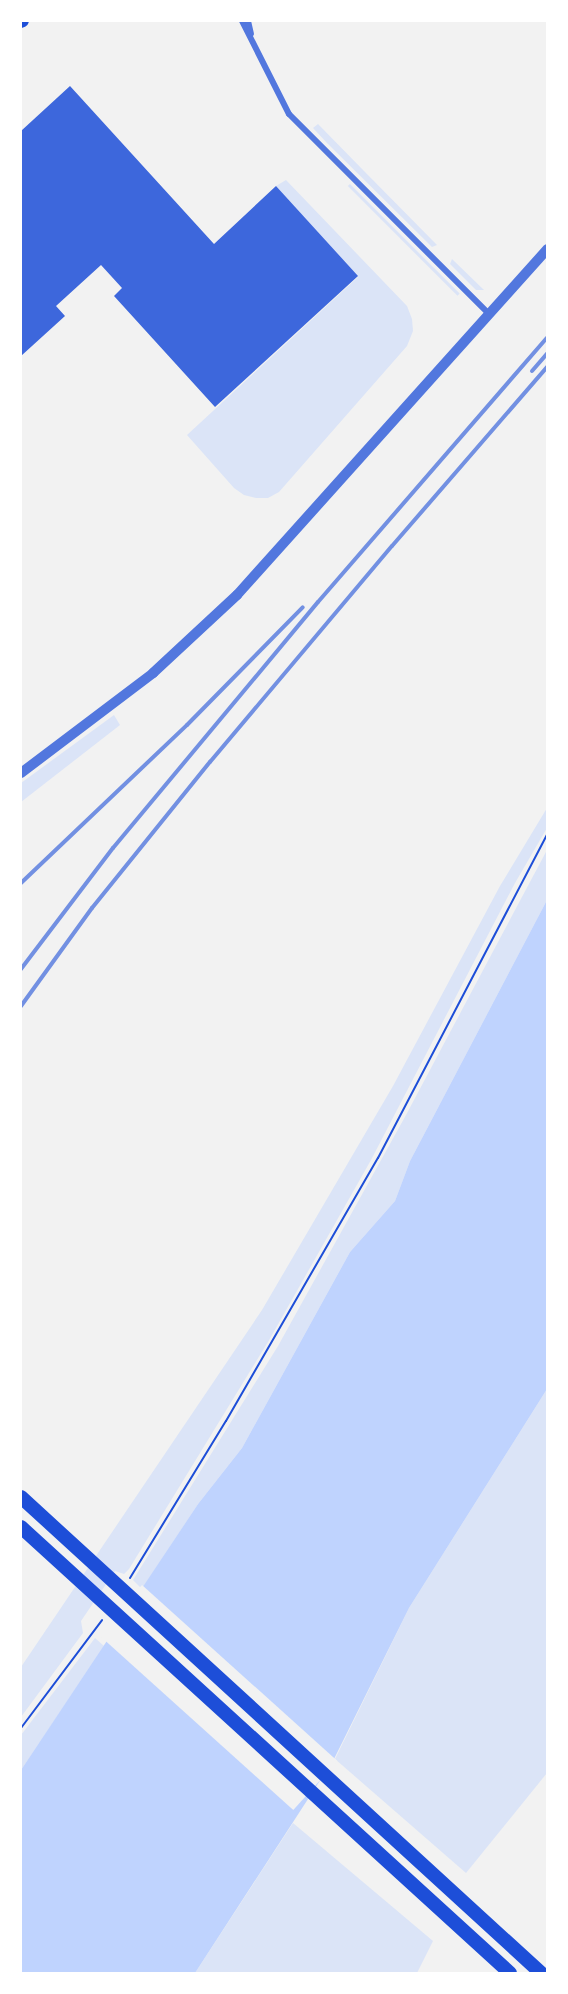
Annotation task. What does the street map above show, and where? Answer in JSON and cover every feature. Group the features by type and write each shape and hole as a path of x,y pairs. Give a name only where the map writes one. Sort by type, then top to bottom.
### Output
{"highway":[{"path":"21,1497 541,1973"},
{"path":"21,1527 510,1973"}],"street":[{"path":"242,21 289,114 488,313"},
{"path":"248,21 255,46"},
{"path":"21,773 116,703 194,638 237,595 547,249"}],"path":[{"path":"128,1581 226,1421 378,1158 547,835"},
{"path":"21,1728 104,1617"}],"shaded area":[{"path":"318,124 437,245 432,247 327,143 313,128"},
{"path":"286,180 407,306 412,319 413,331 407,346 279,492 268,498 256,498 244,495 234,488 187,435 358,277 276,186"},
{"path":"350,184 460,294 457,296 348,186"},
{"path":"452,259 484,290 476,290 450,264"},
{"path":"114,715 120,725 21,802 21,783"},
{"path":"547,808 547,828 515,883 371,1160 268,1342 129,1569 124,1574 115,1571 81,1621 83,1633 21,1717 21,1667 262,1310 393,1086 500,886"},
{"path":"547,850 547,900 410,1161 395,1201 350,1252 242,1448 198,1504 142,1589 133,1580 278,1346 406,1115"},
{"path":"547,1389 547,1773 466,1873 335,1759 409,1608"},
{"path":"95,1638 104,1646 21,1770 21,1735"},
{"path":"293,1823 433,1941 417,1973 195,1973"}],"water":[{"path":"547,900 547,1389 409,1608 334,1759 195,1973 21,1973 21,1770 198,1504 242,1448 350,1252 395,1201 410,1161"}],"pier":[{"path":"142,1585 337,1761 293,1810 98,1634"}],"building":[{"path":"70,86 214,244 276,186 358,276 215,407 114,296 122,288 101,265 56,306 65,316 21,356 21,131"}],"railway":[{"path":"21,969 113,848 318,602 547,338"},
{"path":"532,371 547,354"},
{"path":"21,1006 92,908 210,762 547,367"},
{"path":"21,883 187,725 303,607"}]}
